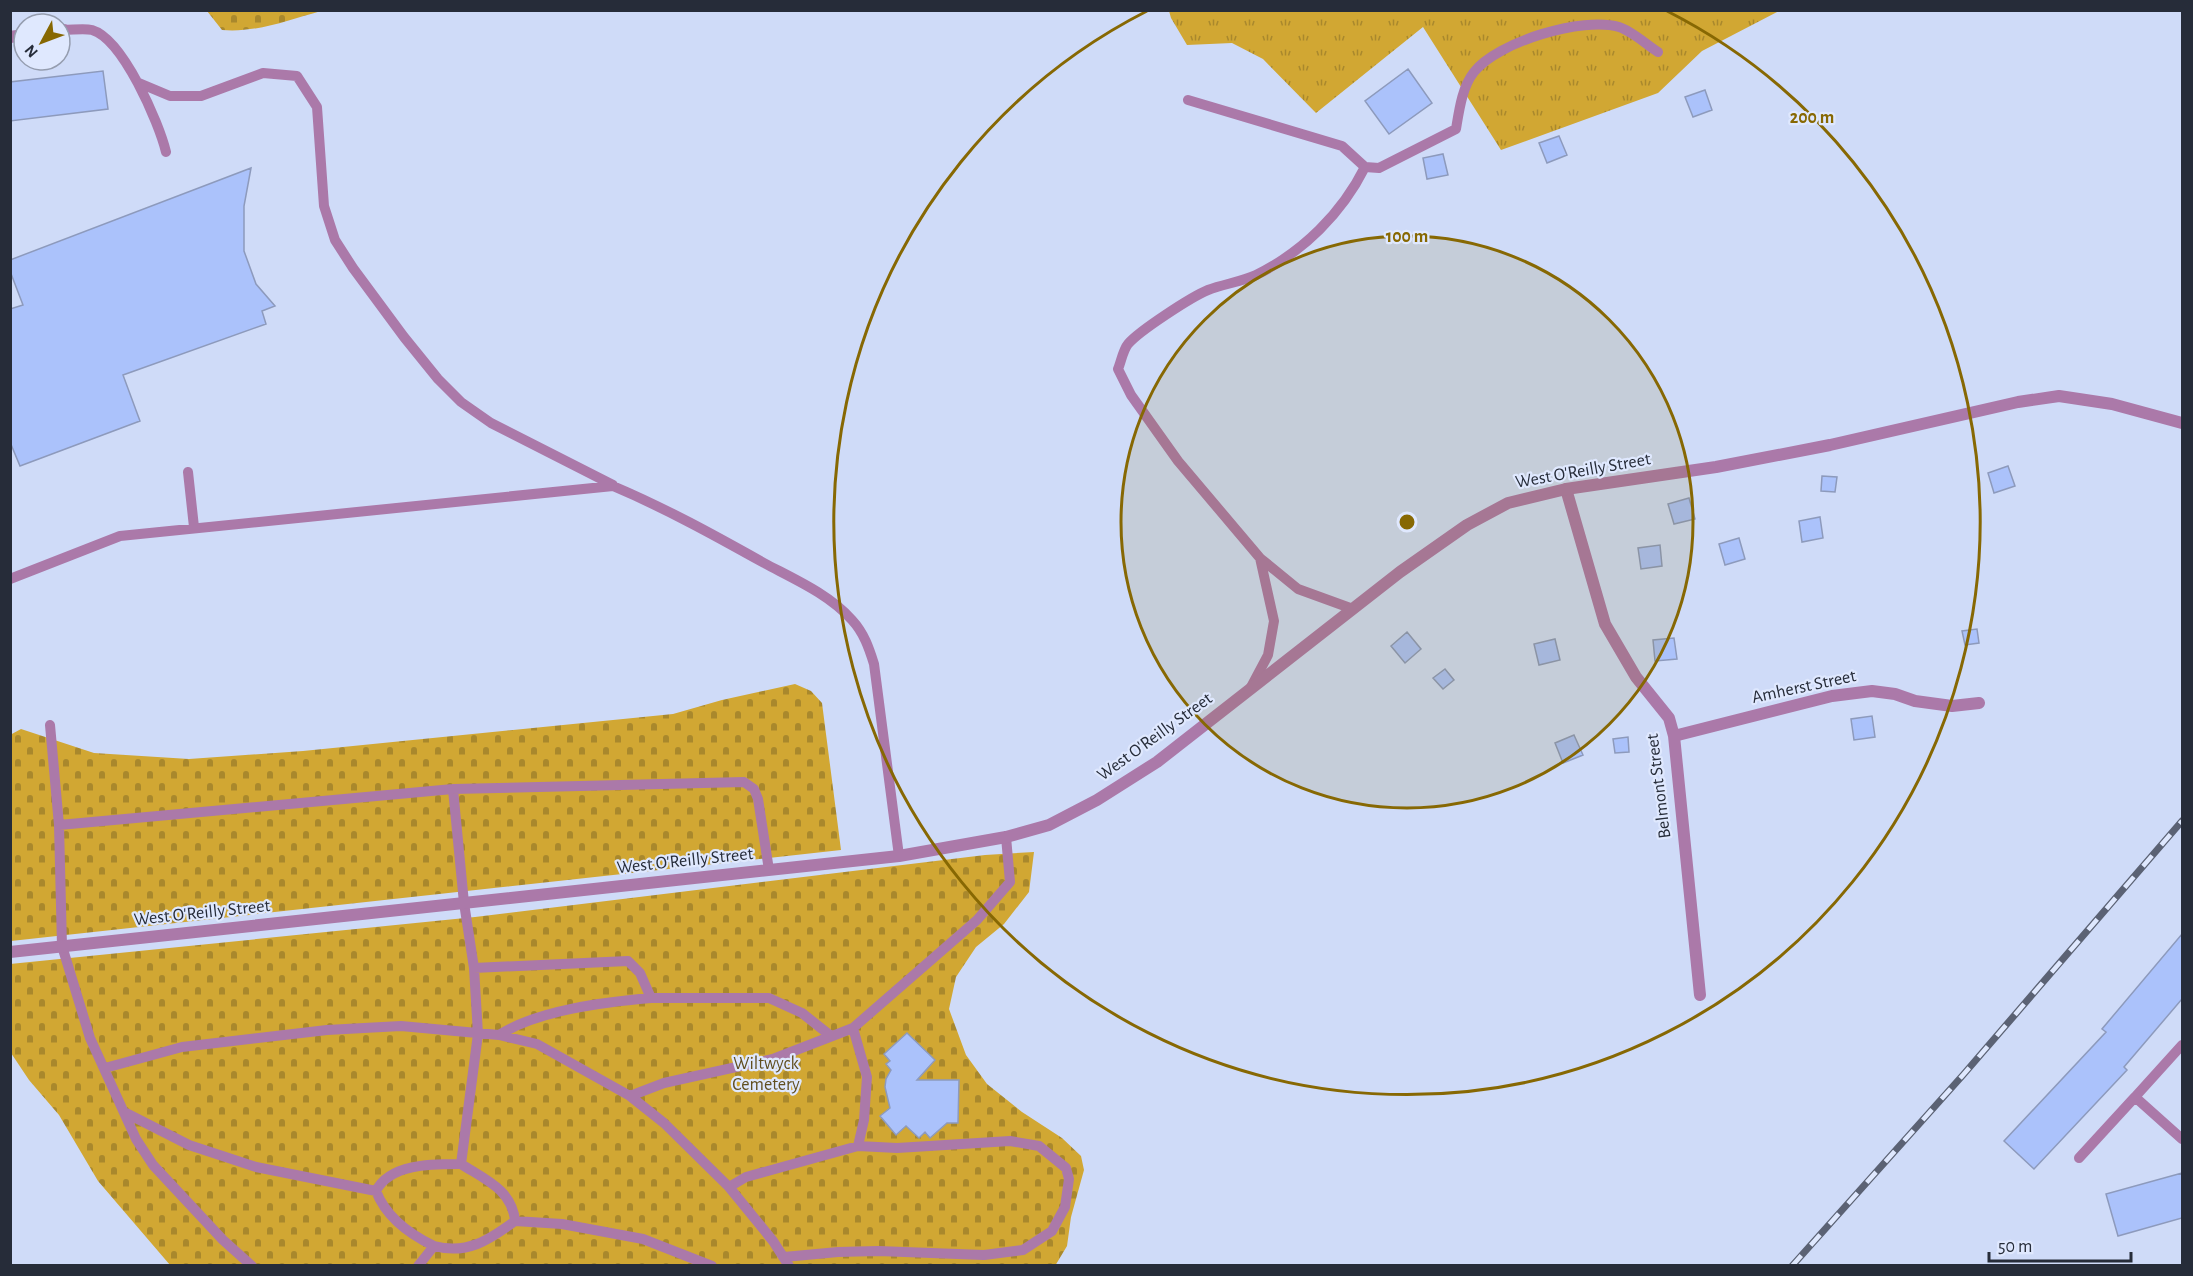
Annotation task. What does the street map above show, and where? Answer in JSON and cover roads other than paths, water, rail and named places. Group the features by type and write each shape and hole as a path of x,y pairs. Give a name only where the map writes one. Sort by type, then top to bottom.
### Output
{"street":[{"name":"West O'Reilly Street","path":"10,952 899,856 1006,837 1048,825 1097,800 1157,762 1353,609 1467,525 1508,503 1566,489 1716,467 1830,445 2018,402 2059,396 2112,404 2182,423"},
{"name":"Belmont Street","path":"1566,489 1605,624 1636,677 1669,718 1674,736 1700,995"},
{"name":"Amherst Street","path":"1674,736 1832,696 1872,691 1952,706 1979,703"}],"lane":[{"path":"1188,100 1342,146 1365,167 1379,168 1456,129 1469,78 1491,56 1512,44 1573,26 1598,24 1620,27 1658,52"},
{"path":"72,31 94,31 113,46 139,83 157,121 166,152"},
{"path":"139,83 170,96 201,96 262,73 297,76 317,107 324,206 335,240 404,337 438,379 461,402 491,423 613,486 664,508 808,587 840,608 861,630 874,664 899,856"},
{"path":"1353,609 1298,589 1260,558 1178,461 1131,395 1118,369 1128,345 1148,327 1207,291 1255,275 1286,257 1321,229 1355,187 1365,167"},
{"path":"188,472 194,527"},
{"path":"10,579 120,536 613,486"},
{"path":"1250,690 1268,655 1274,621 1260,558"},
{"path":"50,725 59,825 62,946 90,1038 136,1139 153,1165 223,1240 252,1266"},
{"path":"59,825 453,789 744,782 754,789 758,799 769,870"},
{"path":"453,789 464,903 474,968 478,1034 461,1164"},
{"path":"630,1096 664,1083 773,1059 854,1028 977,920 1010,882 1006,837"},
{"path":"474,968 628,961 640,973 651,998"},
{"path":"499,1035 536,1018 615,1002 651,998 769,998 802,1013 831,1036"},
{"path":"105,1068 182,1047 327,1030 401,1026 499,1035 537,1044 630,1096 664,1123 729,1187 773,1241 786,1261 838,1252 878,1251 984,1255 1023,1250 1052,1231 1065,1207 1069,1179 1066,1168 1039,1146 1010,1141 897,1148 858,1146 746,1177 729,1187"},
{"path":"854,1028 867,1077 864,1120 858,1146"},
{"path":"2079,1158 2182,1045"},
{"path":"2136,1097 2182,1139"},
{"path":"126,1113 189,1145 256,1167 376,1191"},
{"path":"515,1221 513,1208 505,1193 461,1164 433,1164 404,1170 381,1182 376,1191 380,1202 412,1236 449,1250 472,1246 495,1236 515,1221 562,1224 643,1239 712,1266"},
{"path":"418,1266 434,1246"}],"railway":[{"path":"1792,1266 1963,1075 2182,821"}],"park label":[{"name":"Wiltwyck Cemetery","path":"766,1074"}]}
